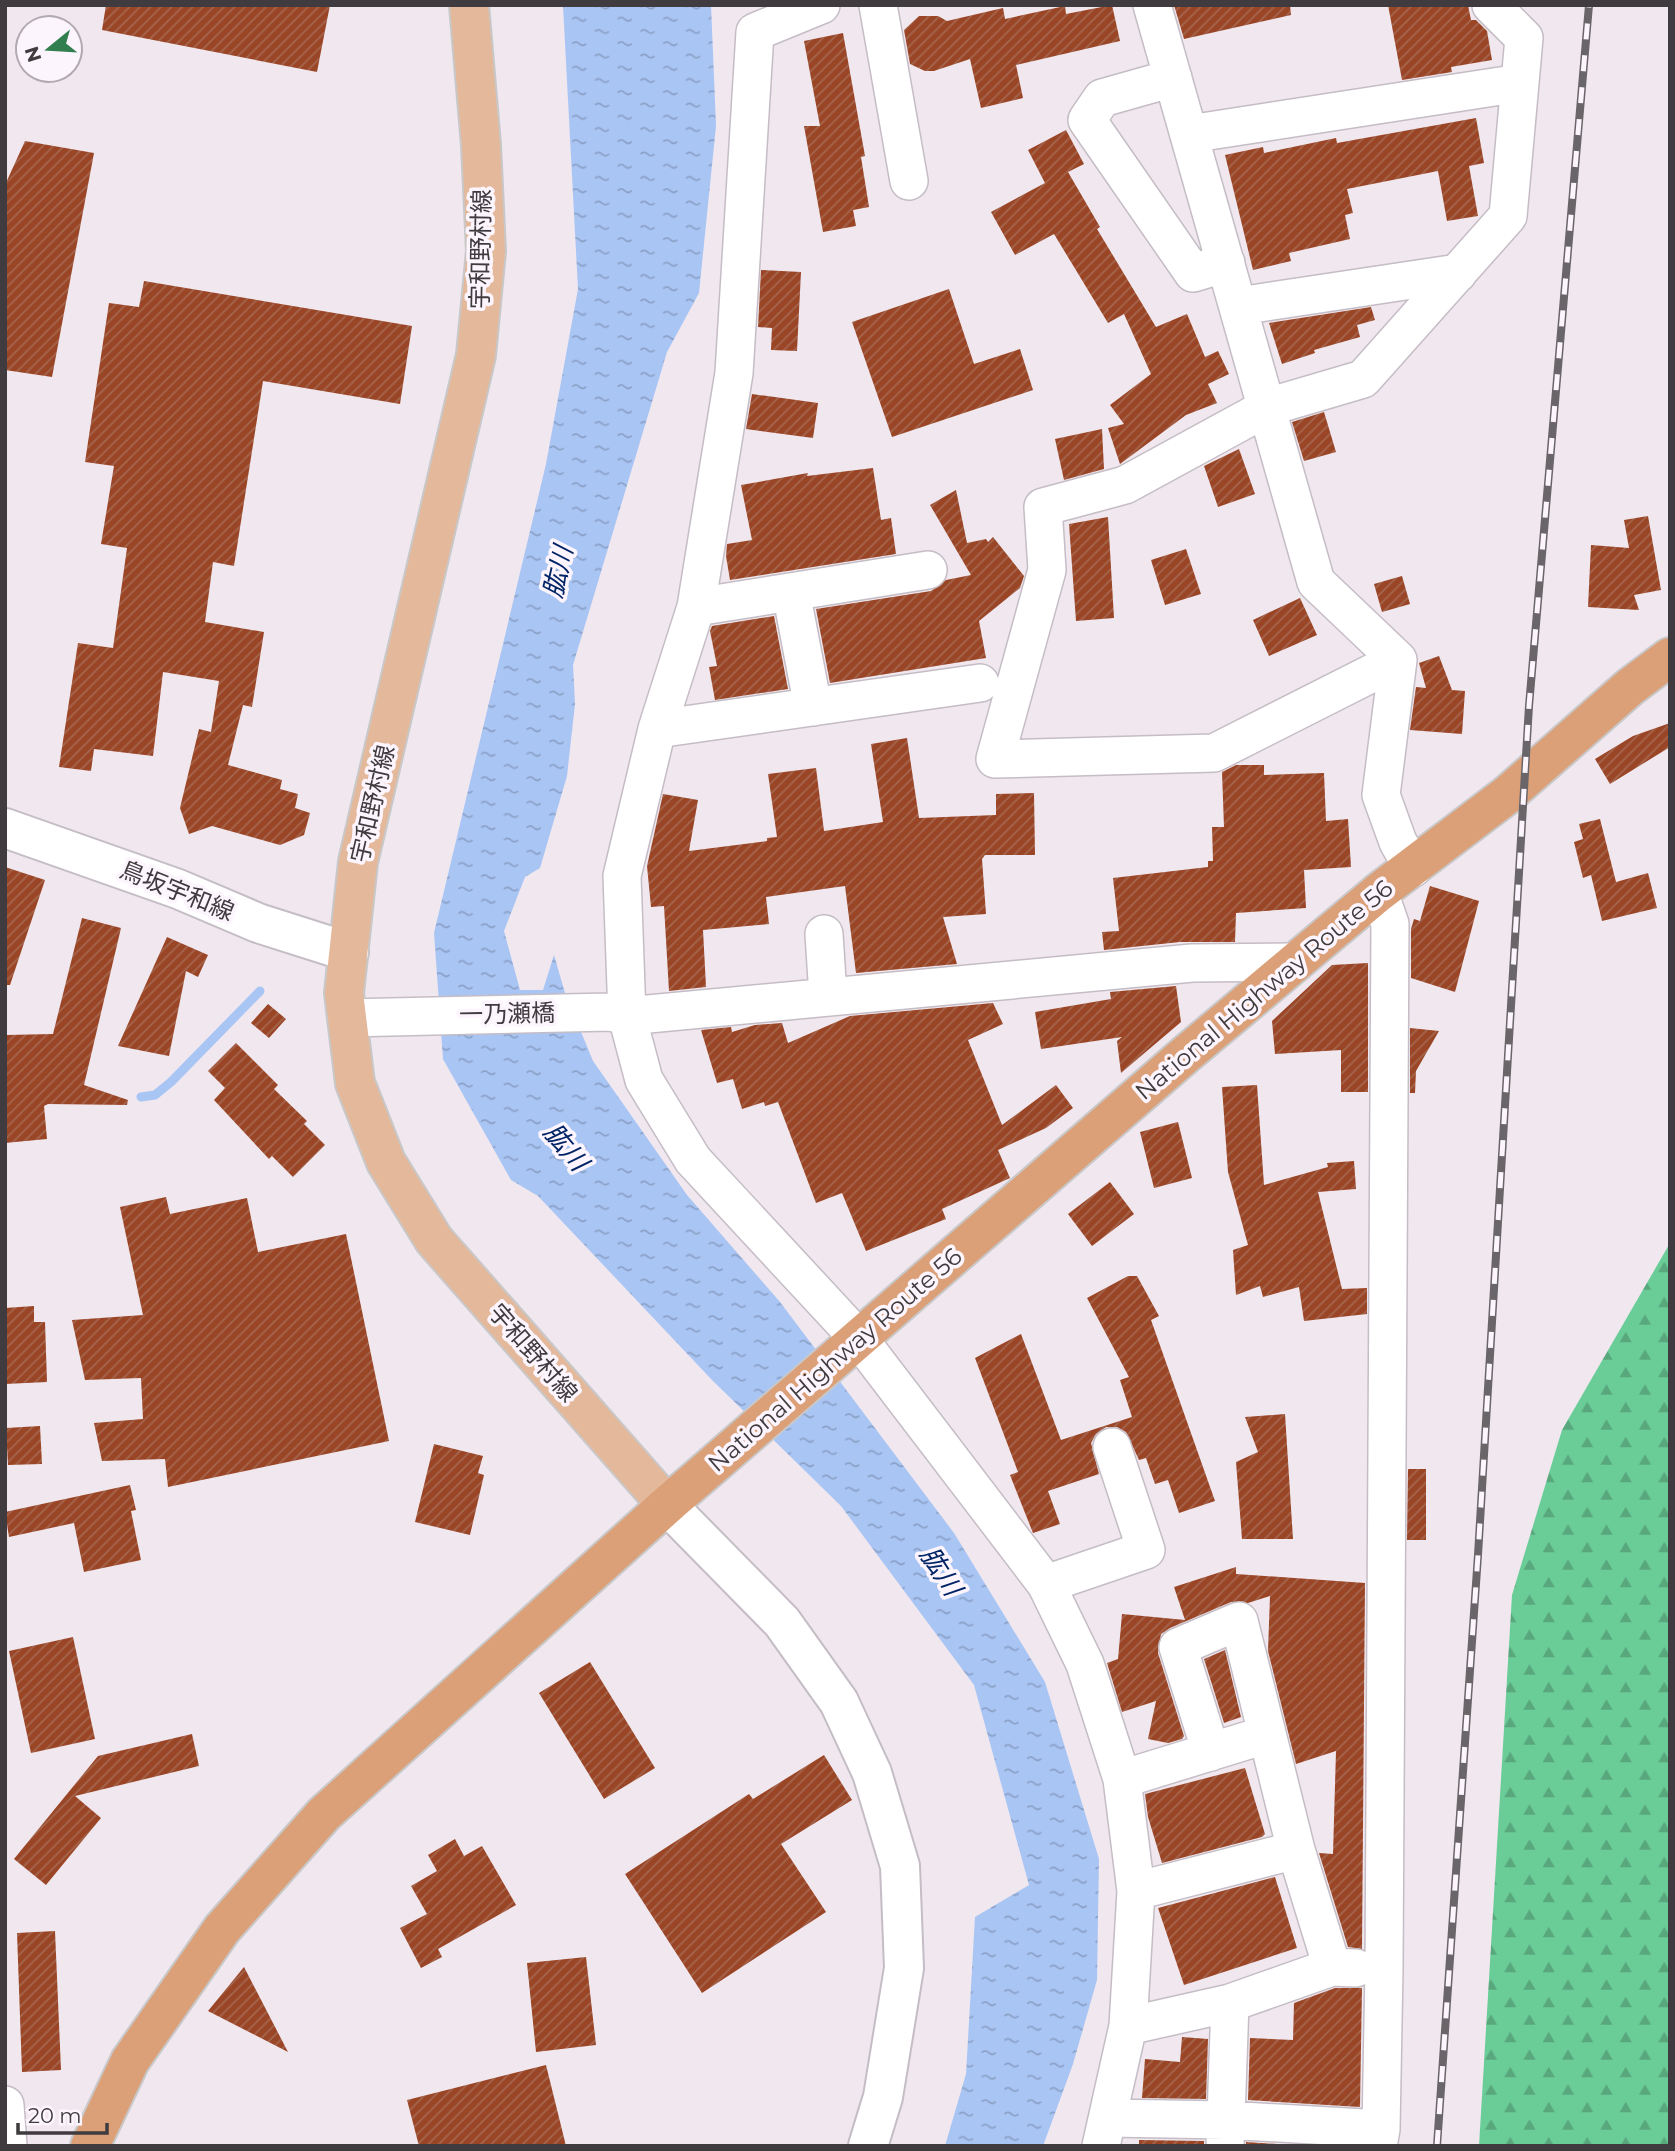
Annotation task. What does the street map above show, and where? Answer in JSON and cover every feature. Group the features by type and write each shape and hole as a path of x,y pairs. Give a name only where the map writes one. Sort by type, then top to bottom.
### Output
{"highway":[{"name":"National Highway Route 56","path":"90,2146 130,2061 222,1929 324,1814 667,1505 1294,962 1379,892 1507,795 1630,687 1670,657"}],"main road":[{"name":"宇和野村線","path":"469,5 481,145 486,251 476,355 358,862 344,993 355,1083 386,1161 434,1240 667,1505"}],"street":[{"path":"821,5 755,32 734,373 696,607 657,729 622,876 618,1014 644,1080 693,1160 1046,1584 1085,1664 1122,1779 1136,1891 1128,2026 1105,2132 1380,2137 1384,1969 1390,924 1379,892"},
{"path":"878,5 909,181"},
{"path":"1152,5 1316,582 1398,660"},
{"path":"1398,660 1214,753 995,759 1048,570 1043,507 1125,485 1268,407 1363,379 1508,216 1524,38 1491,5"},
{"path":"1173,78 1102,98 1087,120 1193,272 1226,264"},
{"path":"1189,134 1520,83"},
{"path":"1239,306 1458,273"},
{"path":"696,607 928,570"},
{"path":"791,592 813,707"},
{"path":"1398,660 1381,795 1398,842 1413,868"},
{"path":"657,729 981,683"},
{"name":"鳥坂宇和線","path":"5,828 165,885 258,923 349,952"},
{"path":"824,934 828,996"},
{"name":"一乃瀬橋","path":"347,1018 618,1014 1192,964 1294,962"},
{"path":"1046,1584 1146,1550 1112,1447"},
{"path":"667,1505 782,1622 839,1702 872,1773 900,1866 904,1968 883,2096 867,2146"},
{"path":"1211,1752 1178,1647 1239,1621 1265,1735 1296,1850 1332,1967"},
{"path":"1122,1779 1265,1735"},
{"path":"1136,1891 1296,1850"},
{"path":"1128,2026 1230,2003 1332,1967 1384,1969"},
{"path":"1226,2133 1230,2003"},
{"path":"5,2105 8,2146"}],"green space":[{"path":"1670,1243 1670,2146 1479,2146 1512,1595 1562,1430"}],"water":[{"name":"肱川","path":"563,5 711,5 716,126 699,293 667,352 573,665 575,704 567,776 540,868 525,877 504,931 520,990 543,990 554,955 565,993 593,1061 687,1195 780,1302 954,1533 1045,1682 1099,1859 1097,1980 1073,2064 1043,2146 945,2146 966,2074 975,1917 1029,1885 974,1685 841,1506 712,1380 538,1196 511,1180 443,1059 434,933 546,464 578,289"}],"building":[{"path":"106,5 330,5 317,72 102,30"},
{"path":"1112,5 1120,41 1016,65 1023,98 981,108 970,59 934,71 925,71 910,64 904,30 919,16 938,16 947,21 1003,8 1005,19 1065,6 1066,14"},
{"path":"1174,5 1290,5 1291,15 1184,39"},
{"path":"1388,5 1468,5 1471,20 1476,20 1487,31 1492,60 1451,67 1452,72 1402,80"},
{"path":"843,33 865,156 861,157 869,207 853,210 856,226 823,232 804,126 820,126 804,41"},
{"path":"1476,118 1484,163 1469,166 1478,216 1447,221 1438,171 1347,189 1353,213 1345,215 1350,239 1289,253 1291,261 1253,270 1225,155 1263,147 1264,153 1336,138 1337,143"},
{"path":"1066,130 1084,164 1068,172 1100,227 1097,229 1156,327 1187,314 1205,357 1218,351 1229,374 1208,384 1217,403 1186,415 1120,464 1108,428 1124,424 1110,405 1151,374 1124,314 1108,323 1054,234 1015,255 991,212 1045,183 1028,150"},
{"path":"25,141 94,153 52,377 5,370 5,185"},
{"path":"761,270 801,272 797,351 771,350 772,328 758,327"},
{"path":"144,281 412,326 400,404 263,381 234,566 213,562 205,622 264,632 252,707 243,705 228,765 282,780 280,789 298,794 295,808 310,813 304,835 280,845 212,826 189,834 180,808 199,729 211,732 219,681 163,672 153,756 94,749 91,771 59,767 78,643 113,648 127,548 101,544 114,466 85,462 109,303 139,307"},
{"path":"949,289 974,364 1020,349 1033,390 892,437 852,322"},
{"path":"1371,307 1375,320 1357,325 1360,337 1314,350 1315,353 1282,364 1269,323"},
{"path":"752,394 818,403 813,438 746,429"},
{"path":"1324,412 1336,452 1304,461 1292,422"},
{"path":"1102,429 1104,469 1064,480 1055,439"},
{"path":"1239,449 1255,494 1218,507 1204,466"},
{"path":"873,468 881,520 891,518 896,554 730,580 727,544 752,540 741,485 808,473 807,476"},
{"path":"956,490 967,543 986,539 988,542 993,537 1024,576 1020,588 979,621 986,658 830,683 816,609 931,591 946,580 971,575 930,505"},
{"path":"1648,516 1661,590 1634,595 1639,610 1588,607 1591,545 1629,548 1624,520"},
{"path":"1108,517 1114,618 1076,621 1069,524"},
{"path":"1186,549 1201,594 1165,605 1151,560"},
{"path":"1402,576 1410,604 1382,612 1374,584"},
{"path":"1300,598 1317,635 1269,656 1253,620"},
{"path":"774,616 788,689 715,700 709,667 717,666 710,631 712,626"},
{"path":"1439,656 1452,690 1465,691 1462,734 1410,730 1416,687 1426,688 1419,663"},
{"path":"1670,723 1670,747 1610,784 1595,759 1633,736"},
{"path":"907,738 919,818 996,815 996,794 1034,793 1035,855 985,855 982,859 986,914 943,917 957,964 856,973 845,886 766,897 769,924 703,930 706,987 669,991 664,906 651,907 647,866 663,794 698,800 689,851 767,841 767,838 777,837 768,774 816,768 824,831 883,822 871,744"},
{"path":"1236,765 1264,765 1264,775 1324,773 1326,821 1348,819 1351,867 1304,870 1306,908 1236,913 1235,942 1180,942 1104,950 1102,932 1119,931 1113,878 1208,867 1208,861 1213,861 1212,827 1224,827 1222,772"},
{"path":"1600,819 1616,882 1648,873 1657,908 1602,921 1591,875 1583,878 1574,842 1583,839 1579,824"},
{"path":"5,867 45,880 10,985 5,985"},
{"path":"1430,886 1479,901 1455,992 1411,978 1411,929 1414,919 1420,921"},
{"path":"82,918 121,928 84,1085 128,1100 127,1105 48,1104 44,1106 47,1139 5,1143 6,1035 53,1034"},
{"path":"167,937 208,955 198,977 186,971 169,1056 118,1046"},
{"path":"1368,963 1368,1092 1341,1092 1341,1050 1275,1054 1272,1021 1332,965"},
{"path":"1176,986 1181,1022 1121,1073 1117,1041 1122,1037 1041,1049 1035,1012 1111,999 1110,992"},
{"path":"993,1003 1003,1024 968,1040 1002,1125 1056,1085 1073,1108 1046,1128 998,1150 1010,1178 942,1209 946,1219 866,1251 842,1193 816,1203 778,1102 765,1106 764,1102 742,1109 733,1079 717,1083 701,1030 731,1027 732,1032 755,1025 782,1023 788,1043 850,1016"},
{"path":"268,1004 286,1019 269,1038 251,1023"},
{"path":"1410,1028 1439,1031 1416,1071 1415,1093 1410,1093"},
{"path":"236,1043 278,1085 274,1089 307,1121 304,1124 325,1145 293,1177 272,1156 269,1159 214,1100 225,1088 208,1071"},
{"path":"1257,1085 1264,1185 1328,1167 1327,1163 1354,1161 1356,1189 1318,1192 1342,1289 1367,1288 1367,1314 1304,1321 1299,1287 1263,1297 1260,1286 1236,1295 1233,1250 1248,1245 1228,1172 1222,1087"},
{"path":"1178,1122 1192,1178 1154,1188 1140,1132"},
{"path":"1110,1182 1134,1214 1092,1246 1068,1214"},
{"path":"166,1197 170,1214 247,1198 258,1252 346,1234 389,1441 168,1487 165,1459 102,1461 94,1423 143,1419 141,1378 85,1380 72,1320 143,1315 120,1207"},
{"path":"1128,1276 1137,1276 1159,1316 1151,1320 1215,1501 1179,1513 1168,1480 1155,1484 1146,1458 1139,1460 1126,1432 1117,1427 1106,1427 1096,1434 1091,1443 1099,1474 1048,1491 1060,1524 1033,1533 1010,1475 1018,1472 975,1358 1021,1334 1061,1440 1132,1417 1120,1380 1129,1377 1087,1298"},
{"path":"34,1306 34,1322 45,1322 47,1382 5,1384 5,1308"},
{"path":"1285,1414 1293,1539 1242,1539 1236,1462 1258,1452 1245,1417"},
{"path":"40,1426 42,1464 8,1465 6,1428"},
{"path":"434,1444 483,1456 478,1473 484,1475 470,1535 415,1522"},
{"path":"1408,1469 1426,1469 1426,1540 1407,1540"},
{"path":"130,1485 136,1510 131,1511 141,1560 84,1572 74,1523 9,1537 5,1512"},
{"path":"1236,1567 1236,1574 1365,1583 1362,1949 1348,1947 1319,1853 1333,1854 1336,1751 1296,1764 1268,1651 1270,1596 1248,1603 1231,1602 1161,1634 1158,1653 1184,1736 1182,1739 1168,1743 1148,1739 1156,1701 1122,1712 1107,1663 1118,1659 1122,1614 1185,1620 1174,1587"},
{"path":"73,1637 95,1739 31,1753 9,1651"},
{"path":"1225,1650 1241,1717 1224,1723 1204,1659"},
{"path":"590,1662 655,1768 604,1799 539,1693"},
{"path":"192,1734 199,1766 75,1796 101,1818 46,1885 14,1859 98,1756"},
{"path":"824,1755 852,1800 781,1844 826,1912 702,1993 625,1874 749,1794 753,1799"},
{"path":"1245,1768 1265,1834 1162,1863 1148,1817 1145,1794"},
{"path":"455,1839 464,1856 482,1846 516,1905 438,1949 442,1957 421,1968 400,1928 427,1914 411,1886 437,1871 428,1855"},
{"path":"1275,1877 1297,1948 1184,1985 1158,1908"},
{"path":"55,1931 61,2070 22,2072 17,1933"},
{"path":"586,1957 596,2045 536,2052 527,1963"},
{"path":"244,1967 288,2052 208,2011"},
{"path":"1335,1988 1362,1988 1360,2107 1248,2100 1250,2038 1293,2040 1294,2003"},
{"path":"1182,2037 1208,2039 1206,2099 1142,2098 1145,2059 1180,2062"},
{"path":"546,2065 566,2146 419,2146 407,2100"},
{"path":"1139,2140 1204,2141 1204,2146 1139,2146"},
{"path":"1246,2142 1307,2146 1246,2146"}],"waterway":[{"path":"141,1097 155,1095 171,1082 260,991"}],"railway":[{"path":"1437,2146 1478,1555 1529,706 1589,5"}]}
